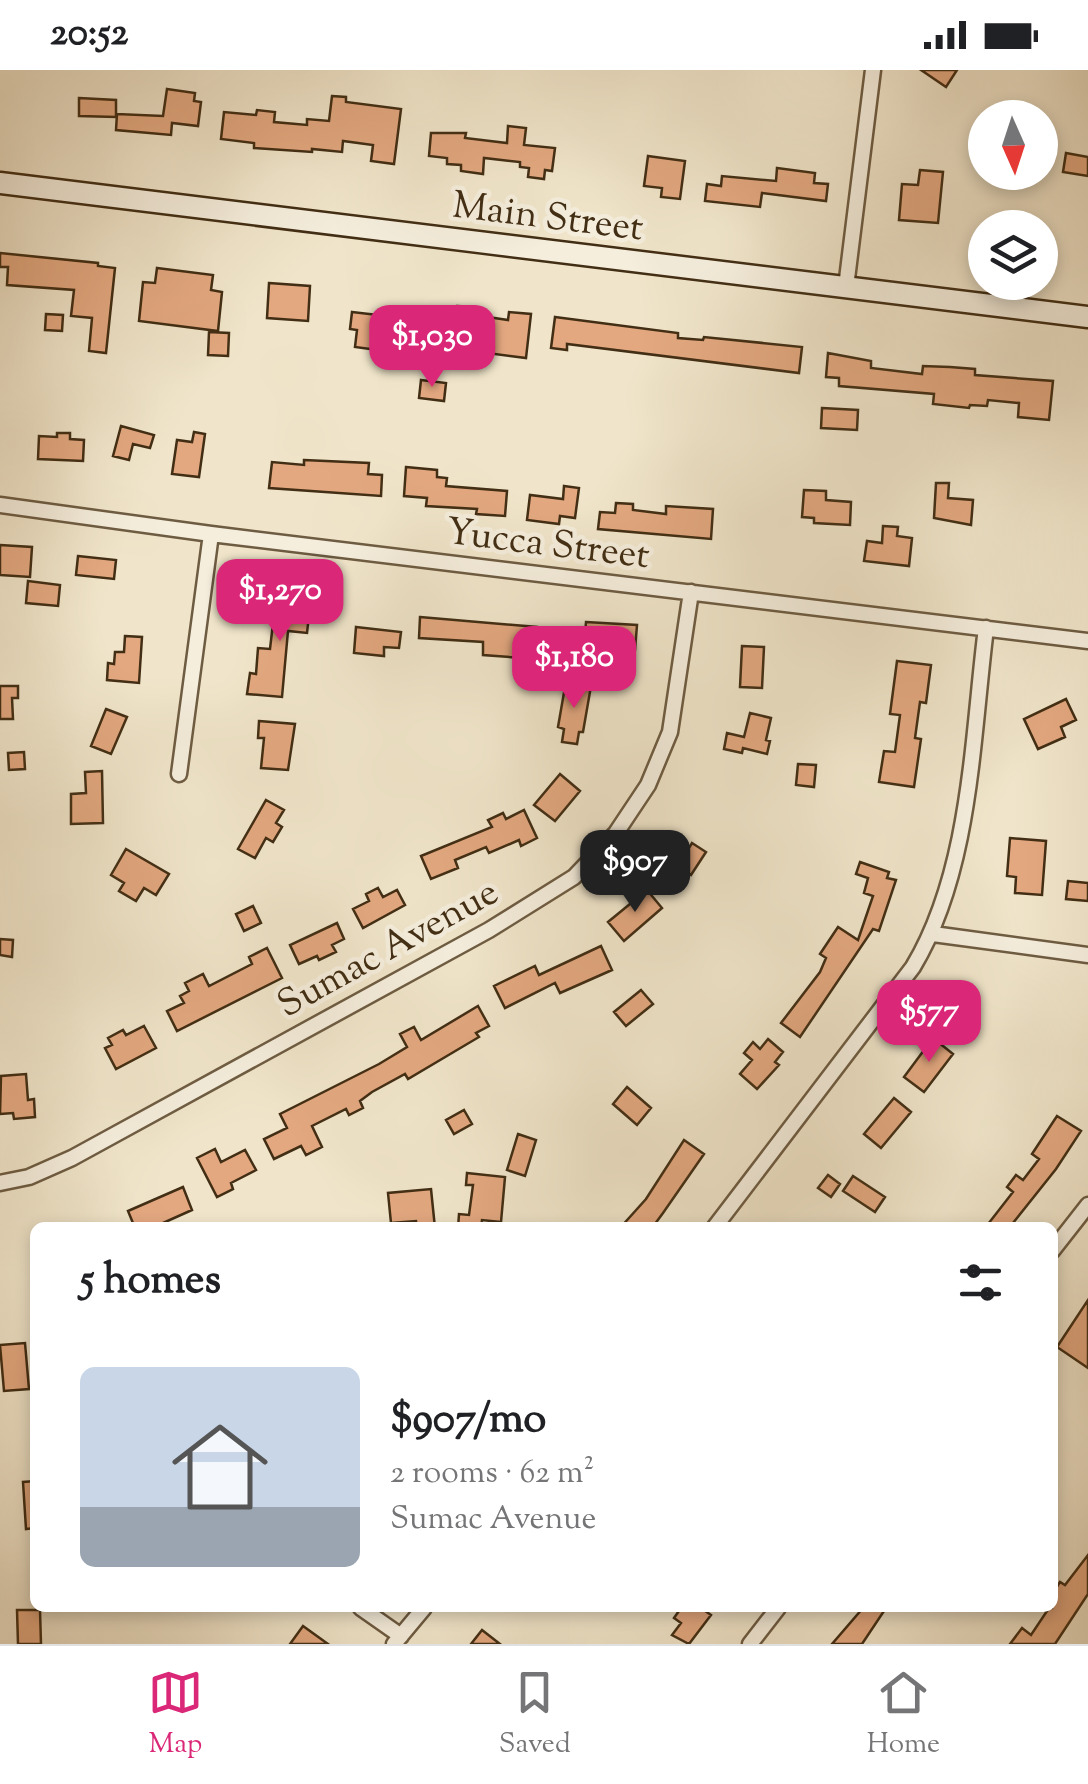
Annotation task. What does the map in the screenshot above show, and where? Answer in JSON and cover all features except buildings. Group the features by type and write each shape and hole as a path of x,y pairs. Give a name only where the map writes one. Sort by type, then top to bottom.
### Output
{"main road":[{"name":"Main Street","path":"0,184 1088,317"}],"street":[{"path":"846,287 873,70"},
{"name":"Yucca Street","path":"0,504 211,534 1088,641"},
{"path":"179,774 211,534"},
{"name":"Sumac Avenue","path":"0,1184 29,1177 72,1158 489,930 574,876 616,834 648,785 670,732 691,592"},
{"path":"719,1222 913,967 933,934 957,859 986,628"},
{"path":"933,934 1088,955"},
{"path":"1058,1243 1088,1205"},
{"path":"366,1612 398,1640 421,1612"},
{"path":"750,1644 775,1612"}]}
